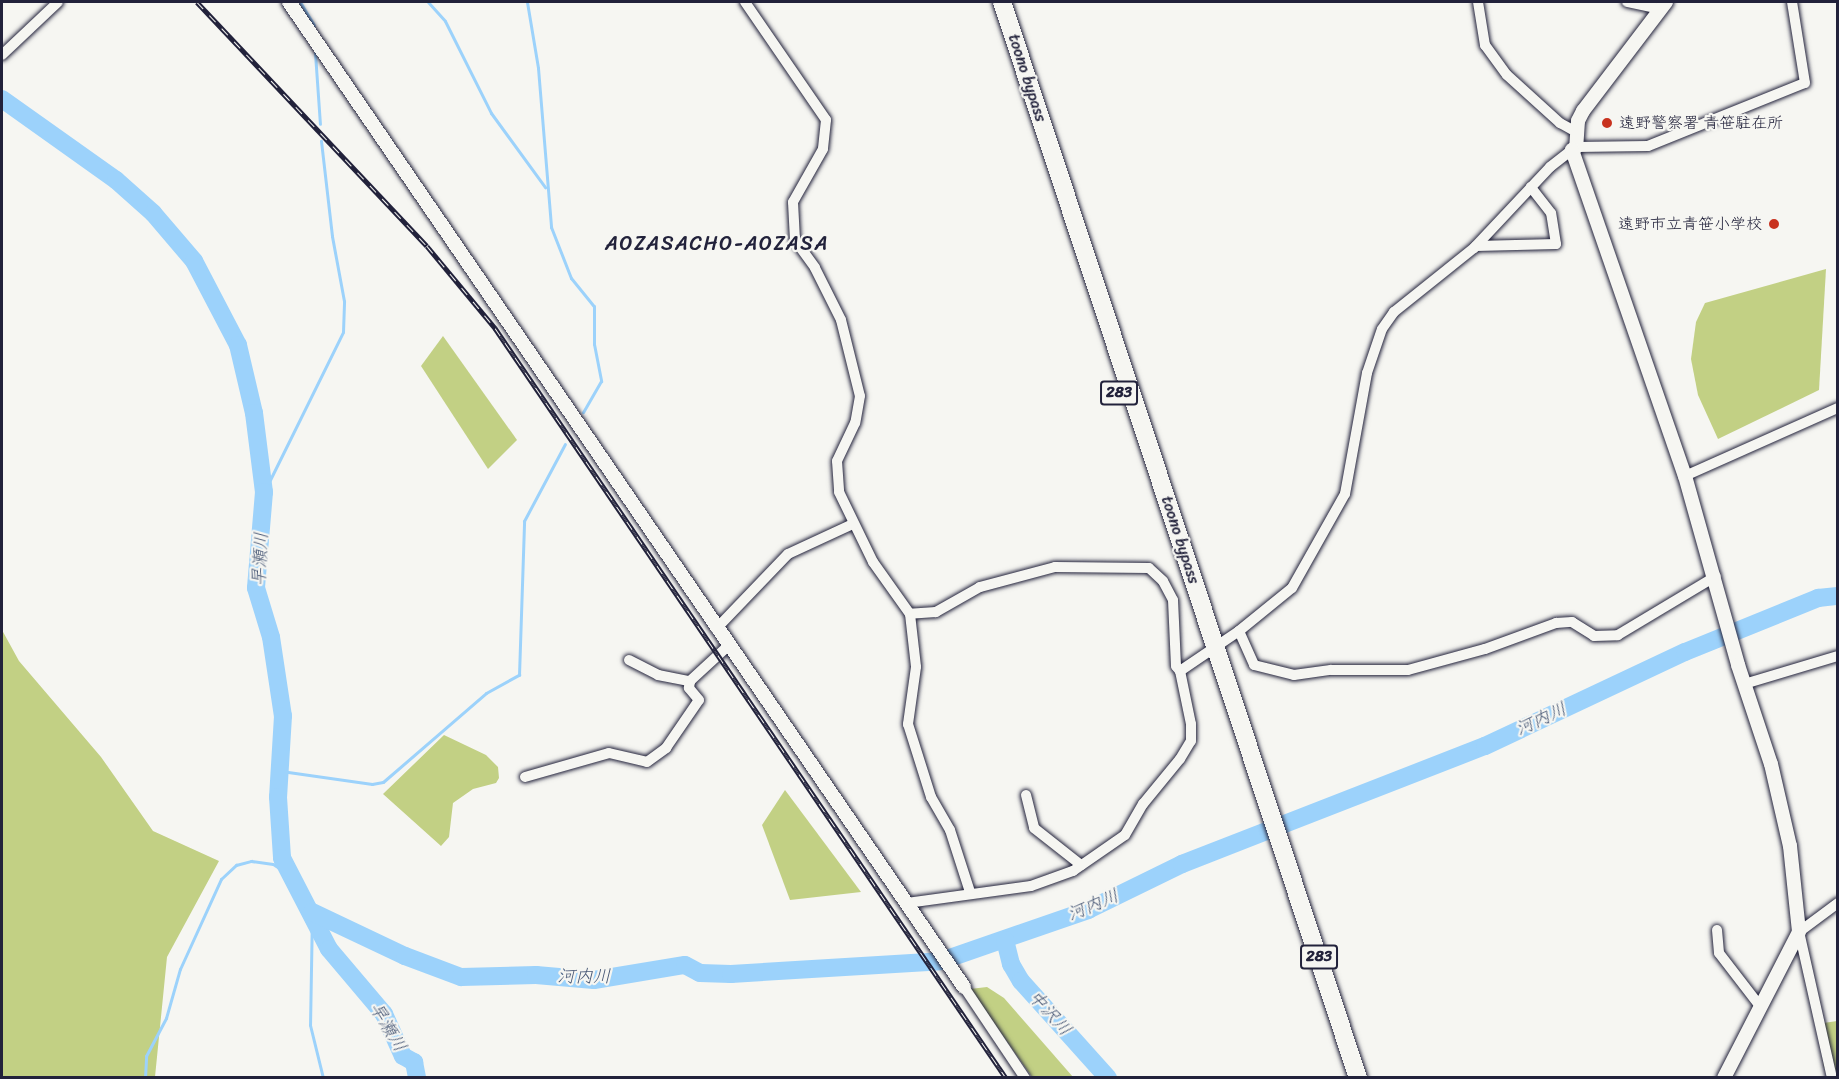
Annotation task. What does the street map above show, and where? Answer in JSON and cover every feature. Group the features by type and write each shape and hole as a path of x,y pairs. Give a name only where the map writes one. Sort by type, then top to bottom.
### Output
{"highway":[{"name":"toono bypass","path":"989,2 1041,138"},
{"name":"toono bypass","path":"1002,2 1041,138 1254,783 1308,944 1358,1077"},
{"name":"toono bypass","path":"1308,944 1346,1077"}],"street":[{"path":"2,55 58,2"},
{"path":"289,2 406,167 716,629 1025,1077"},
{"path":"745,2 826,120 822,149 794,202 795,240 815,268 841,320 860,396 855,423 837,461 839,492 873,562 910,614 916,667 908,723 931,797 950,830 970,892"},
{"path":"1478,2 1485,45 1507,75 1560,123 1576,132"},
{"path":"1627,2 1662,5"},
{"path":"1180,671 1239,631 1292,588 1345,494 1367,373 1388,321 1413,294 1476,246 1532,187 1574,149 1648,146 1805,83 1792,2"},
{"path":"1662,5 1583,111 1576,132 1574,149 1685,476 1717,582 1738,665 1771,764 1788,835 1799,932 1832,1077"},
{"path":"1476,246 1556,244 1551,213 1532,187"},
{"path":"1685,476 1838,408"},
{"path":"716,629 788,554 853,524"},
{"path":"907,903 970,892 1031,886 1082,865 1125,835 1191,741 1180,671 1176,666 1173,600 1163,581 1149,568 1055,567 980,586 936,612 910,614"},
{"path":"1239,631 1254,665 1294,675 1331,670 1408,670 1485,650 1556,623 1572,622 1594,636 1618,635 1717,582"},
{"path":"525,777 609,753 647,762 666,748 699,700 689,688 690,681 728,646"},
{"path":"1744,684 1838,656"},
{"path":"629,660 658,675 690,681"},
{"path":"1026,795 1034,828 1082,865"},
{"path":"1724,1077 1759,1005 1799,932 1838,903"},
{"path":"1717,930 1719,953 1759,1005"}],"green space":[{"path":"1826,269 1819,390 1718,439 1698,395 1691,359 1696,322 1705,303"},
{"path":"443,336 517,440 488,469 421,366"},
{"path":"2,630 19,661 101,757 153,831 219,861 167,957 155,1077 2,1077"},
{"path":"444,735 486,755 498,767 499,778 496,783 473,789 453,803 449,837 441,846 383,794"},
{"path":"785,790 861,892 790,900 762,825"},
{"path":"987,987 1004,998 1073,1077 1032,1077 970,989"},
{"path":"1837,1021 1837,1071 1824,1068 1817,1024"}],"waterway":[{"path":"300,2 314,25"},
{"path":"428,2 445,21 491,113 545,187"},
{"path":"527,2 538,68 551,227 571,278 594,306 594,344 601,381 583,412"},
{"path":"315,53 320,124"},
{"name":"早瀬川","path":"2,99 116,180 153,213 194,261 238,345 254,413 264,492 256,588 271,637 283,716 278,797 282,858 329,949 384,1014 403,1056 414,1062 417,1078"},
{"path":"264,492 343,332 344,301 332,236 321,141"},
{"path":"281,771 372,784 383,782 486,693 519,675 524,521 565,444"},
{"name":"河内川","path":"312,912 405,956 461,977 536,975 594,980 685,965 700,973 731,974 941,961 1088,910 1182,864 1485,746 1685,652 1818,598 1838,596"},
{"path":"145,1078 146,1056 166,1018 180,969 221,879 236,865 251,861 273,864 288,874"},
{"path":"312,912 310,1025 323,1078"},
{"name":"中沢川","path":"1005,940 1011,964 1021,981 1108,1078"}],"railway":[{"path":"197,2 427,246 495,328 1006,1078"}],"place":[{"name":"遠野警察署 青笹駐在所","path":"1607,123"},
{"name":"遠野市立青笹小学校","path":"1774,224"}],"district":[{"name":"AOZASACHO-AOZASA","path":"717,243"}]}
